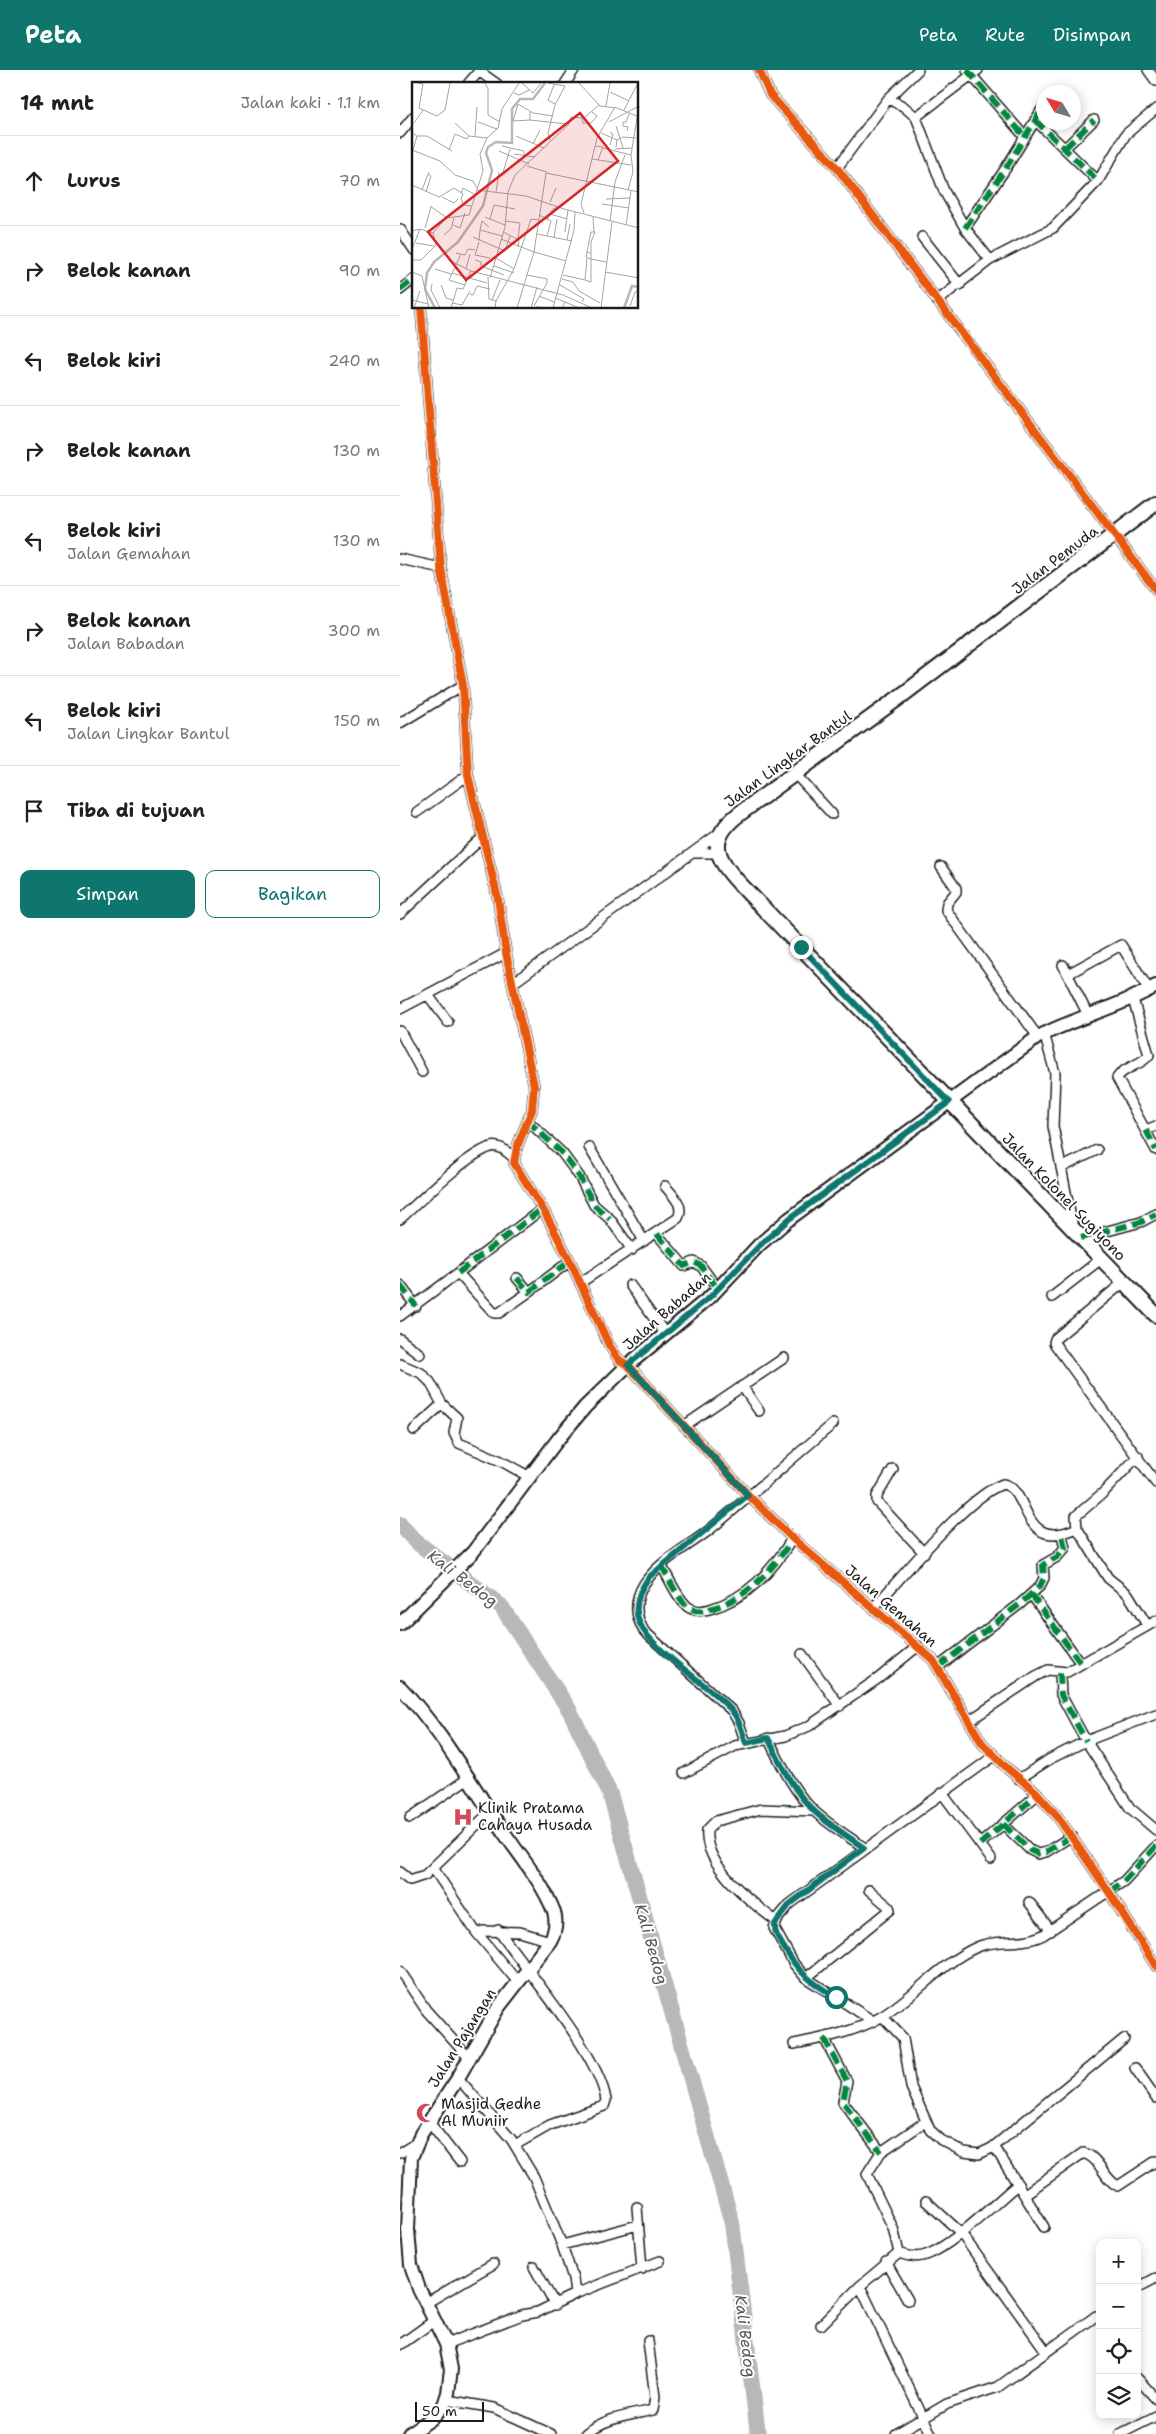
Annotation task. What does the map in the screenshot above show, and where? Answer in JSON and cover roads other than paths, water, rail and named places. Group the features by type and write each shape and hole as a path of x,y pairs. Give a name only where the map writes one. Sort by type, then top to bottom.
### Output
{"main road":[{"name":"Jalan Pemuda","path":"998,624 1156,503"},
{"name":"Jalan Lingkar Bantul","path":"721,832 739,814 998,624"},
{"path":"721,832 718,853 723,865 949,1102"},
{"name":"Jalan Babadan","path":"400,1624 443,1584 473,1552 528,1476 585,1407 628,1365 666,1335 718,1289 759,1246 789,1219 1041,1035 1133,999 1153,988"},
{"name":"Jalan Kolonel Sugiyono","path":"949,1102 1156,1315"},
{"name":"Jalan Pajangan","path":"402,1692 468,1779 490,1812 552,1907 556,1924 550,1941 498,2008 458,2078 416,2143 411,2158 409,2176 409,2253 414,2278 446,2344 451,2369 447,2400"},
{"path":"409,2434 437,2414 447,2400"}],"street":[{"path":"566,82 574,70"},
{"path":"759,70 770,95 837,168 1156,590"},
{"path":"837,168 888,98 918,70"},
{"path":"1148,70 1156,81"},
{"path":"470,82 480,71 495,82"},
{"path":"916,117 972,72 1025,138"},
{"path":"888,98 903,106 916,117 926,140 935,172 965,228 990,260"},
{"path":"937,301 990,260 1053,228 1098,180 1126,134 1156,109"},
{"path":"400,133 412,118"},
{"path":"965,228 1035,120 1098,180"},
{"path":"1065,148 1094,120"},
{"path":"400,229 412,247"},
{"path":"922,237 960,285"},
{"path":"400,290 412,281"},
{"path":"400,1219 461,1164 491,1147 499,1148 514,1158 528,1121 534,1097 534,1086 506,953 498,899 468,775 463,685 441,568 421,309"},
{"path":"400,559 441,568"},
{"path":"400,723 463,685"},
{"path":"794,774 832,814"},
{"path":"417,812 468,775"},
{"path":"513,983 721,832"},
{"path":"400,914 482,838"},
{"path":"693,853 718,853"},
{"path":"941,867 956,888 956,892 947,902 946,910 1041,1035 1055,1073 1054,1126 1061,1168 1077,1234 1141,1222 1156,1214"},
{"path":"1068,974 1121,945 1153,988"},
{"path":"400,1009 506,953"},
{"path":"1063,965 1088,1015"},
{"path":"428,995 448,1022"},
{"path":"1133,999 1148,1055 1143,1061 1120,1073 1117,1078 1156,1150"},
{"path":"400,1031 422,1072"},
{"path":"528,1121 562,1153 579,1176 594,1205 610,1219 632,1250"},
{"path":"1146,1130 1156,1126"},
{"path":"590,1148 644,1241"},
{"path":"1061,1168 1097,1150"},
{"name":"Jalan Gemahan","path":"514,1158 516,1168 570,1260 609,1345 619,1360 628,1365 748,1495 792,1539 918,1646 938,1667 982,1743 1019,1779 1038,1794 1072,1836 1156,1966"},
{"path":"580,1283 677,1220 681,1212 680,1205 665,1186"},
{"path":"400,1316 416,1306 542,1210"},
{"path":"657,1234 684,1266 694,1262 701,1266 718,1289"},
{"path":"1052,1297 1101,1259"},
{"path":"458,1273 494,1313 499,1313 570,1260"},
{"path":"517,1278 529,1292"},
{"path":"1124,1282 1054,1342 1156,1483"},
{"path":"630,1285 666,1335"},
{"path":"400,1286 416,1306"},
{"path":"400,1339 420,1354"},
{"path":"684,1426 784,1358"},
{"path":"400,1364 421,1373 430,1382 442,1404 457,1418 454,1433 459,1444 494,1458 528,1476"},
{"path":"742,1386 759,1411"},
{"path":"414,1430 442,1404"},
{"path":"746,1743 732,1711 663,1650 639,1622 636,1605 640,1591 649,1577 661,1565 708,1531 833,1424"},
{"path":"1138,1456 1104,1492 1076,1516 1077,1528 1108,1578 1128,1594 1147,1625"},
{"path":"893,1470 877,1496 877,1502 924,1553"},
{"path":"873,1608 973,1503 1003,1484 1014,1490 1035,1526 1045,1532 1062,1535 1077,1528"},
{"path":"938,1667 1031,1594 1044,1578 1042,1565 1057,1557 1065,1548 1062,1535"},
{"path":"661,1565 682,1601 693,1609 704,1611 732,1602 740,1596 775,1564 792,1539"},
{"path":"1031,1594 1080,1664"},
{"path":"969,1721 1042,1673 1048,1670 1060,1673 1067,1672 1156,1621"},
{"path":"684,1772 720,1752 746,1743 785,1736 809,1726 840,1706 918,1646"},
{"path":"802,1654 840,1706"},
{"path":"1060,1673 1061,1695 1086,1741 1130,1808 1156,1830"},
{"path":"1019,1779 1050,1759 1086,1741 1156,1714"},
{"path":"776,1756 785,1736"},
{"path":"768,1738 789,1781 814,1811 864,1848"},
{"path":"873,2020 806,1978 794,1964 777,1936 774,1928 776,1921 790,1904 864,1848 994,1756"},
{"path":"410,1818 468,1779"},
{"path":"942,1793 991,1859"},
{"path":"980,1844 1038,1794"},
{"path":"776,1921 741,1893 726,1877 712,1849 707,1830 716,1821 761,1809 814,1811"},
{"path":"400,1872 406,1878 413,1880 425,1875 490,1812"},
{"path":"1003,1824 1030,1850 1038,1854 1044,1853 1072,1836"},
{"path":"794,2044 824,2038 882,2016 948,1966 977,1947 1030,1941 1051,1931 1124,1881 1156,1846"},
{"path":"433,1868 476,1932 518,1981"},
{"path":"806,1978 890,1910 870,1890"},
{"path":"1028,1902 1051,1931"},
{"path":"483,1931 498,1930 529,1934 550,1941"},
{"path":"498,1930 526,1971 540,1986 591,2063 605,2093 606,2103 604,2106 550,2125 515,2145"},
{"path":"401,1974 426,2010 469,2058"},
{"path":"882,2016 903,2038 911,2087 925,2122 941,2140 961,2151 979,2154 994,2146 1124,2039"},
{"path":"824,2038 847,2081 843,2102 881,2152"},
{"path":"1135,2068 1156,2098"},
{"path":"458,2078 515,2145 542,2195 562,2245 573,2278 576,2294"},
{"path":"429,2122 460,2162"},
{"path":"899,2253 893,2228 867,2174 881,2152 925,2122"},
{"path":"400,2153 416,2143"},
{"path":"994,2146 1044,2227"},
{"path":"1025,2194 1083,2153 1089,2155 1110,2180 1118,2186 1156,2161"},
{"path":"899,2253 907,2256 924,2256 944,2246 1018,2184"},
{"path":"926,2201 960,2232 1046,2351"},
{"path":"637,2207 642,2269"},
{"path":"562,2245 638,2225"},
{"path":"821,2325 886,2262 899,2253"},
{"path":"446,2344 555,2304 660,2261"},
{"path":"886,2262 908,2300"},
{"path":"426,2303 493,2264"},
{"path":"534,2267 555,2304"},
{"path":"1141,2286 1156,2278"},
{"path":"860,2286 930,2434"},
{"path":"896,2434 923,2420 947,2404 998,2386 1046,2351 1096,2318"},
{"path":"400,2345 435,2320"},
{"path":"586,2434 598,2424 626,2415 653,2410 655,2397 648,2342"},
{"path":"1141,2383 1156,2400"},
{"path":"447,2400 494,2408 546,2433"},
{"path":"1120,2434 1156,2416"}],"waterway":[{"name":"Kali Bedog","path":"400,1524 415,1541 501,1606 570,1711 610,1794 732,2223 758,2434"}],"place":[{"name":"Klinik Pratama Cahaya Husada","path":"463,1817"},
{"name":"Masjid Gedhe Al Muniir","path":"426,2113"}]}
